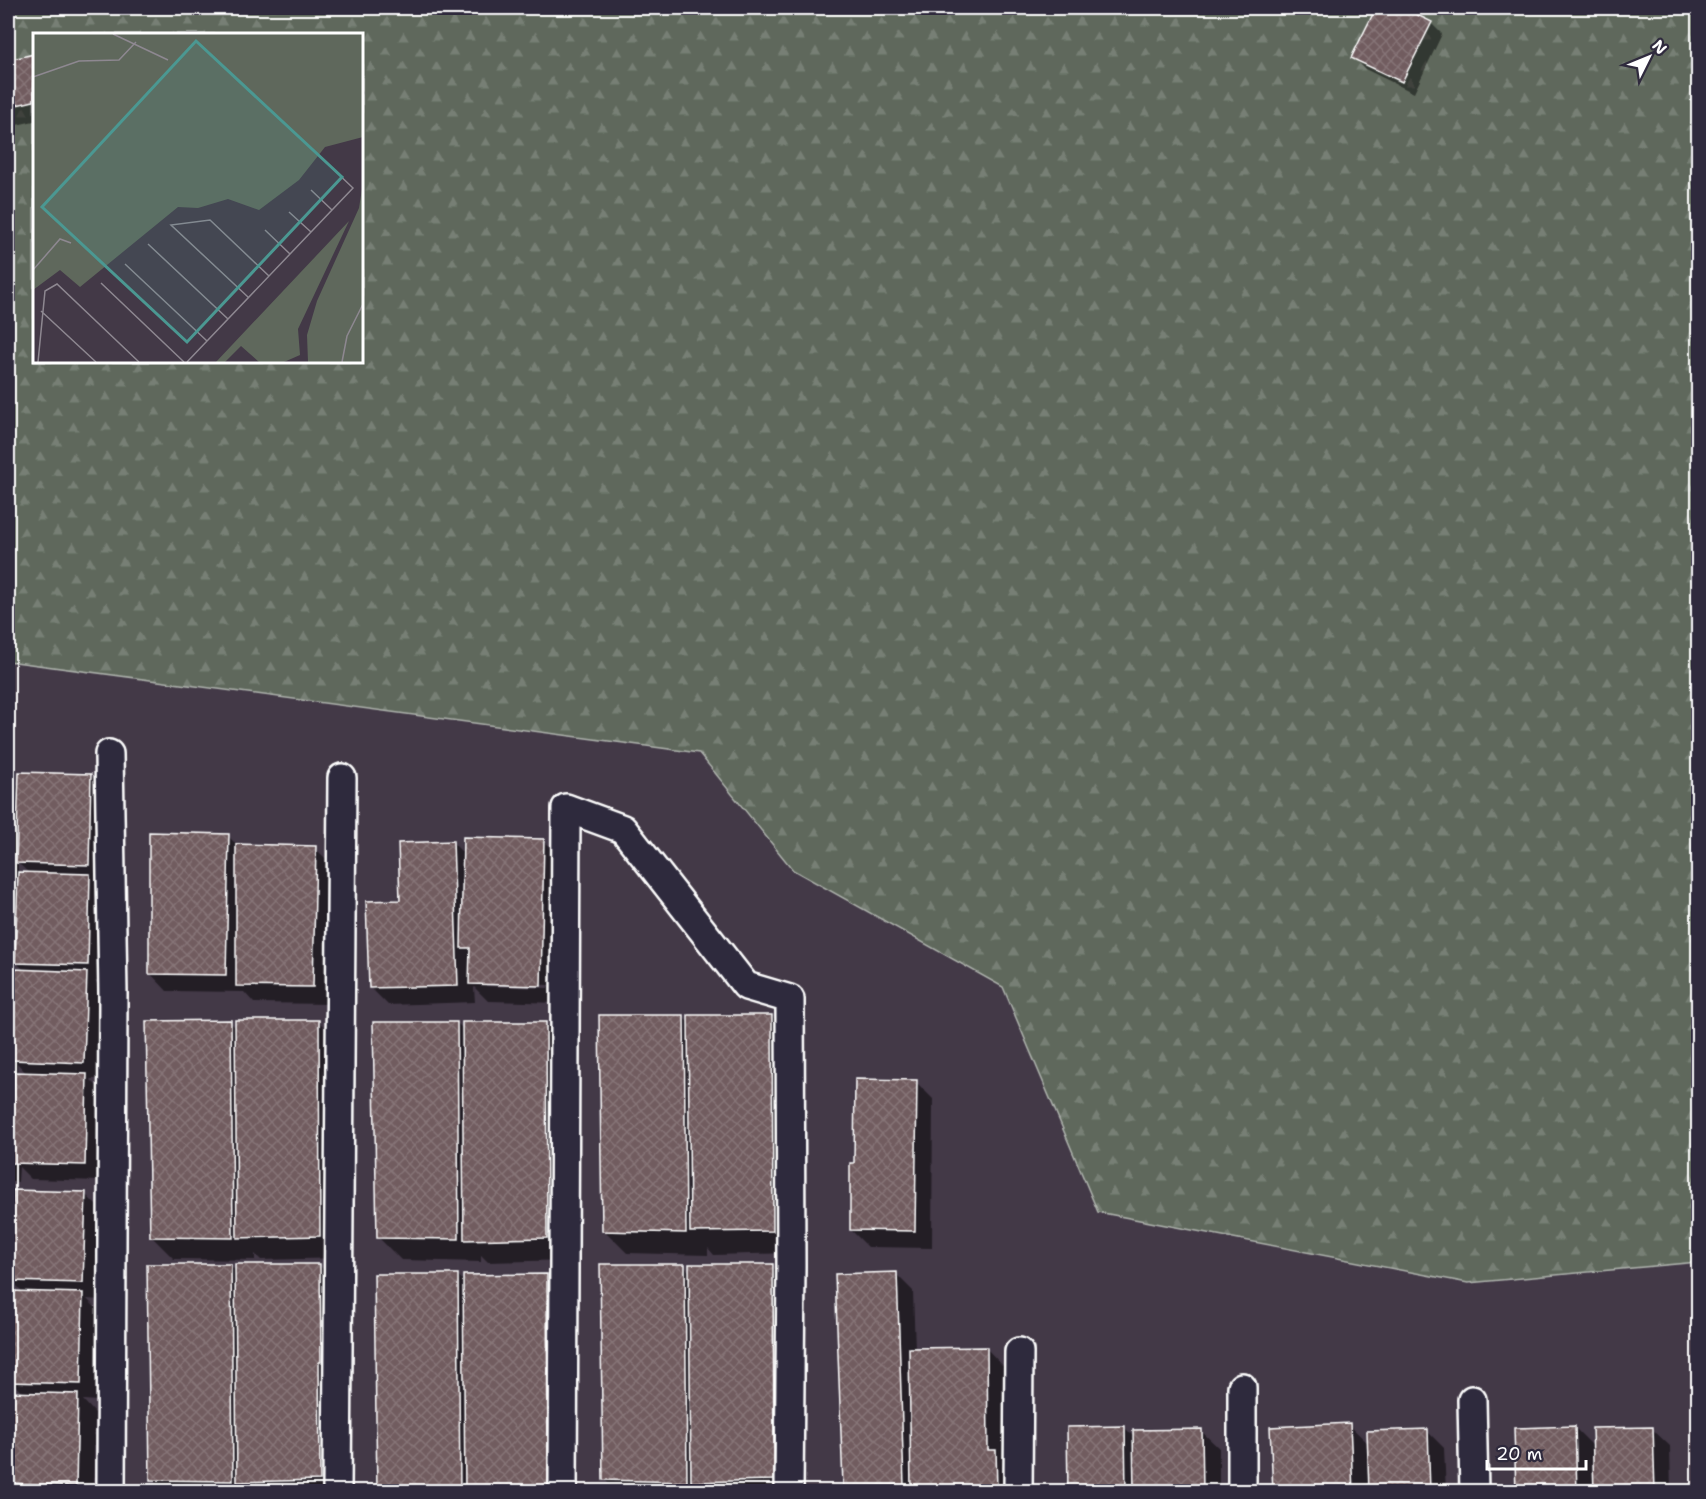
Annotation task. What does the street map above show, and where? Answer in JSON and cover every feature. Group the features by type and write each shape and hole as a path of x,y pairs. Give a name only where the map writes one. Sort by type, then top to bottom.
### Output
{"street":[{"path":"109,754 113,994 111,1491"},
{"path":"337,1491 342,778"},
{"path":"563,1491 566,808 623,828 746,986 790,999 789,1491"},
{"path":"1018,1491 1019,1352"},
{"path":"1242,1387 1242,1491"},
{"path":"1472,1400 1474,1491"}],"green space":[{"path":"8,8 1698,8 1698,1262 1468,1283 1098,1212 1003,987 793,870 699,753 8,661"}],"building":[{"path":"1376,8 1403,8 1432,22 1402,82 1351,58"},
{"path":"33,54 33,101 8,107 8,60"},
{"path":"19,772 91,774 89,865 16,863"},
{"path":"149,832 229,834 226,975 149,974"},
{"path":"463,837 544,839 541,986 469,984 470,948 461,948"},
{"path":"453,841 458,986 369,988 366,901 400,900 398,843"},
{"path":"236,844 316,846 313,987 236,986"},
{"path":"18,872 90,874 88,965 15,963"},
{"path":"14,969 87,972 84,1063 12,1060"},
{"path":"599,1015 684,1015 686,1233 602,1231"},
{"path":"688,1015 772,1015 773,1231 690,1232"},
{"path":"231,1020 233,1238 150,1237 146,1021"},
{"path":"235,1020 319,1020 320,1236 237,1238"},
{"path":"373,1022 457,1022 459,1239 377,1238"},
{"path":"462,1022 546,1022 547,1238 464,1240"},
{"path":"14,1072 87,1074 85,1165 12,1163"},
{"path":"855,1079 917,1080 915,1231 850,1230 850,1163 854,1163"},
{"path":"13,1190 86,1192 83,1283 11,1281"},
{"path":"147,1264 231,1264 233,1481 150,1480"},
{"path":"235,1264 320,1264 320,1480 237,1482"},
{"path":"600,1264 685,1264 687,1482 603,1480"},
{"path":"689,1264 773,1264 774,1480 691,1482"},
{"path":"897,1272 904,1485 843,1486 835,1274"},
{"path":"374,1274 458,1274 460,1492 377,1491"},
{"path":"547,1274 548,1490 465,1492 463,1275"},
{"path":"11,1291 83,1293 81,1384 9,1382"},
{"path":"987,1347 988,1450 996,1450 997,1490 911,1491 909,1348"},
{"path":"8,1392 78,1394 76,1486 8,1483"},
{"path":"1350,1423 1353,1492 1273,1492 1270,1427"},
{"path":"1125,1426 1126,1492 1068,1492 1067,1427"},
{"path":"1575,1426 1577,1492 1516,1492 1514,1428"},
{"path":"1653,1427 1655,1492 1594,1492 1592,1428"},
{"path":"1202,1429 1203,1492 1134,1492 1133,1430"},
{"path":"1428,1429 1430,1492 1369,1492 1367,1431"},
{"path":"8,1489 52,1489 52,1492 8,1492"}]}
